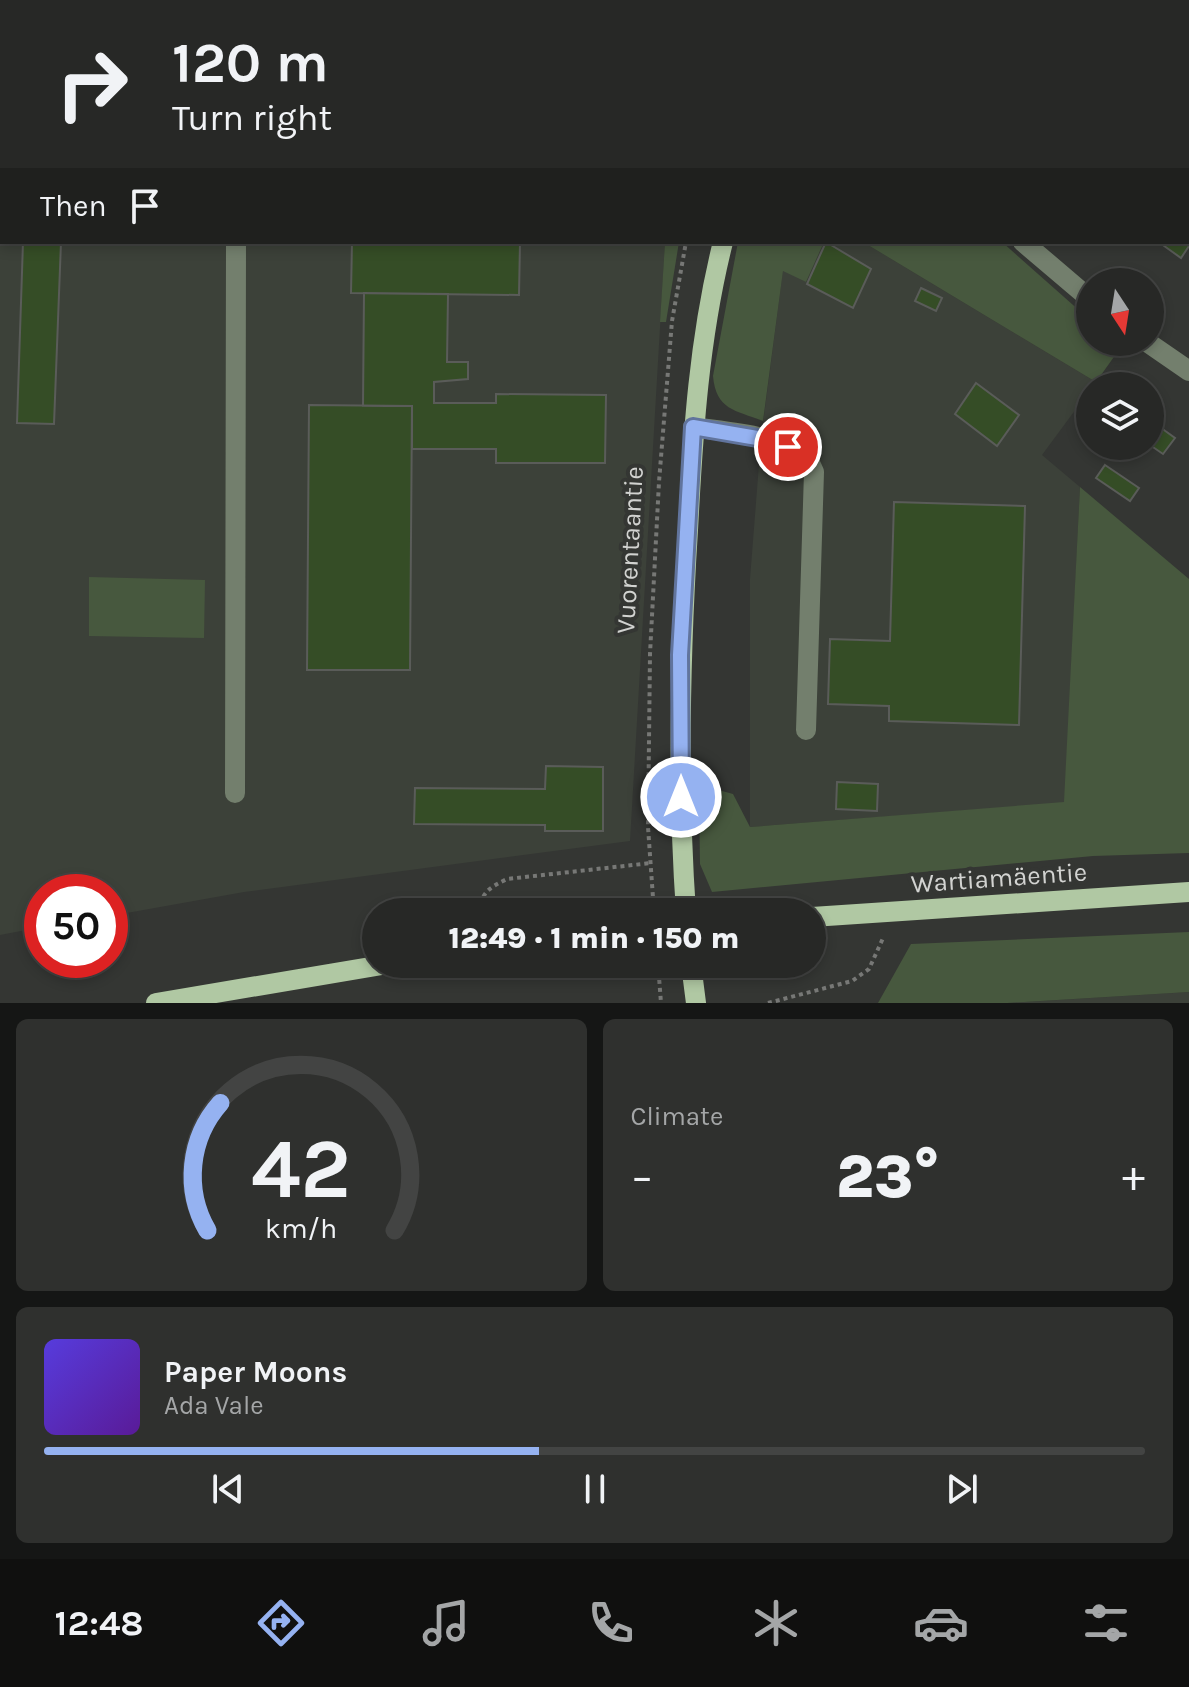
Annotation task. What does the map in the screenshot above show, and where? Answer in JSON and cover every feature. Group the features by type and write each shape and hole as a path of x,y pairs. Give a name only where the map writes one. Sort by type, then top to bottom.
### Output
{"main road":[{"path":"685,898 681,826 680,655 693,427 698,374 713,281 722,244"},
{"name":"Wartiamäentie","path":"826,916 1189,892"},
{"path":"156,1003 362,968"},
{"path":"693,978 696,1003"}],"street":[{"path":"235,793 236,244"},
{"path":"1025,244 1076,287"},
{"path":"1164,354 1189,371"},
{"path":"693,427 763,439 788,447 807,457 814,472 806,730"}],"path":[{"name":"Vuorentaantie","path":"653,898 648,827 650,654 657,513 672,321 686,244"},
{"path":"482,898 489,888 507,879 651,863"},
{"path":"768,1003 852,981 869,969 884,936"},
{"path":"659,978 661,1003"}],"shaded area":[{"path":"0,244 665,244 630,841 244,892 128,913 128,874 24,874 24,930 0,935"},
{"path":"823,244 866,244 1079,372 1076,372 1076,409 1042,455 1080,487 1065,803 750,827 750,579 761,439 783,270 806,282"},
{"path":"1189,992 1189,1003 1007,1003"}],"green space":[{"path":"665,244 679,244 666,322 660,322"},
{"path":"738,244 823,244 806,282 783,271 763,421 736,411 723,402 718,396 713,376"},
{"path":"866,244 1004,244 1076,308 1076,356 1115,356 1103,372 1079,372"},
{"path":"1080,487 1189,579 1189,853 1093,856 712,892 700,864 699,793 715,789 733,794 750,827 1064,802"},
{"path":"89,577 205,580 204,638 89,636"},
{"path":"1189,932 1189,992 1007,1003 878,1003 911,944"}],"building":[{"path":"23,244 61,244 54,424 17,423"},
{"path":"352,244 520,244 519,295 351,293"},
{"path":"825,244 871,269 853,308 807,284"},
{"path":"1161,244 1189,244 1181,258"},
{"path":"921,288 942,298 936,311 915,301"},
{"path":"364,293 448,294 447,362 468,362 468,379 434,382 434,403 496,403 496,394 606,395 605,463 496,463 496,449 412,449 412,406 363,406"},
{"path":"976,383 1019,415 997,446 955,414"},
{"path":"309,405 412,406 410,670 307,670"},
{"path":"1164,430 1175,438 1164,453"},
{"path":"1105,465 1139,488 1130,501 1096,478"},
{"path":"894,502 1025,506 1019,725 889,721 889,706 828,704 830,639 890,641"},
{"path":"546,766 603,767 603,831 545,831 545,825 414,824 415,788 545,789"},
{"path":"837,782 878,784 877,811 836,809"}],"route":[{"path":"681,797 680,655 693,427 763,439 788,447"}]}
